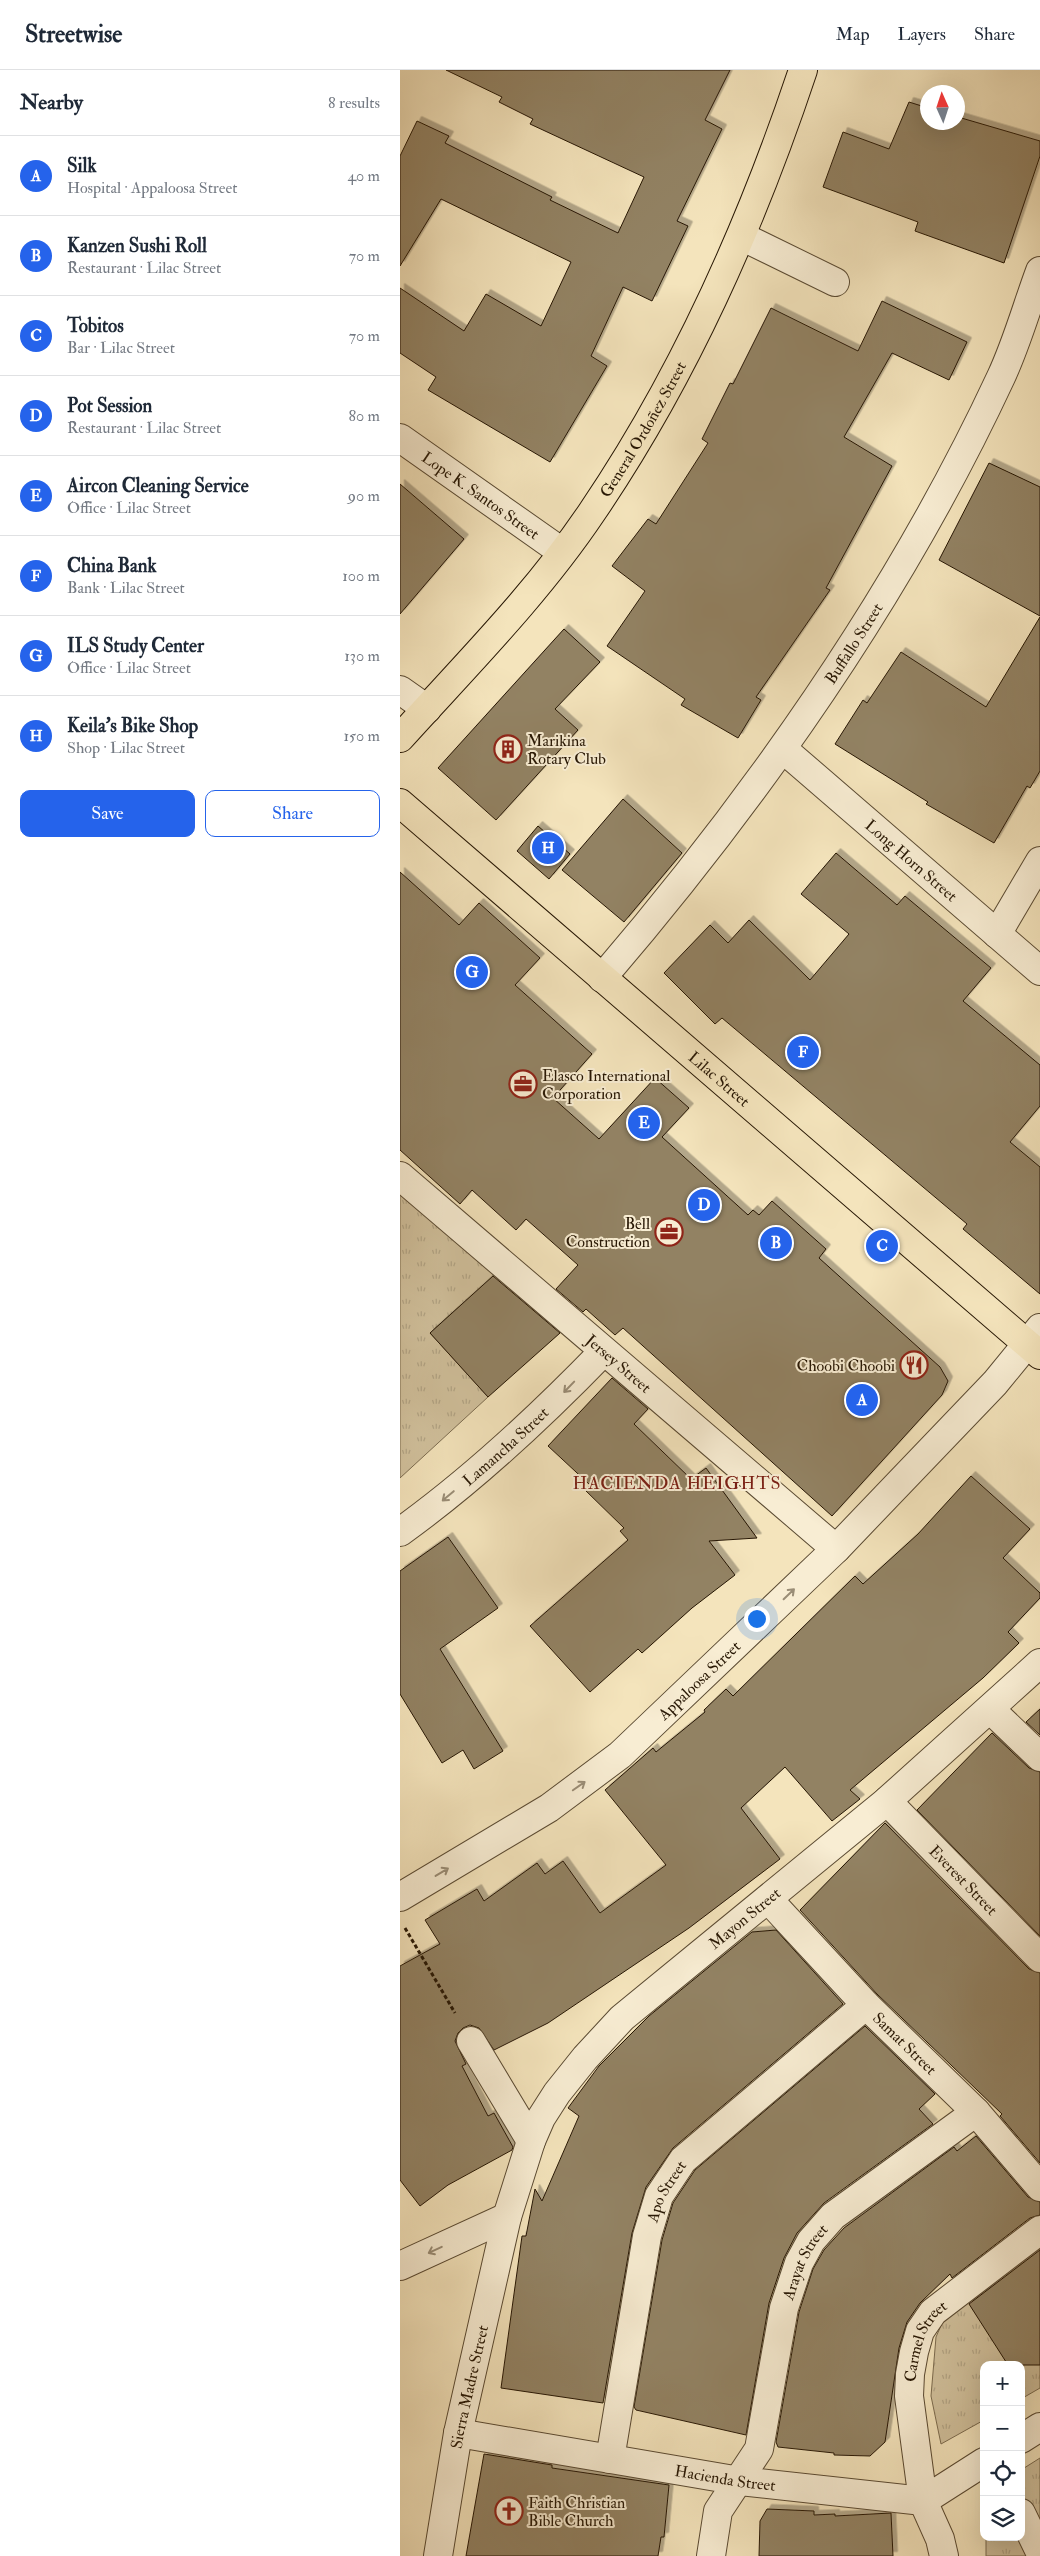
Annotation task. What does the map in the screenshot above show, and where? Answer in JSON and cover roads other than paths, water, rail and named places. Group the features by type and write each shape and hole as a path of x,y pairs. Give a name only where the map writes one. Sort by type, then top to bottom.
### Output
{"main road":[{"name":"General Ordoñez Street","path":"400,738 489,642 592,513 665,391 728,269 784,128 803,70"},
{"name":"Lilac Street","path":"400,803 602,978 1036,1342"}],"street":[{"path":"741,236 835,282"},
{"name":"Buffallo Street","path":"602,978 644,930 783,749 868,621 938,499 1002,376 1040,271"},
{"name":"Lope K. Santos Street","path":"400,438 562,552"},
{"path":"400,690 427,709"},
{"name":"Long Horn Street","path":"783,749 1040,971"},
{"path":"997,934 1040,861"},
{"name":"Jersey Street","path":"400,1176 603,1352 836,1549"},
{"name":"Appaloosa Street","path":"400,1898 548,1808 596,1774 708,1673 836,1549 1036,1342"},
{"name":"Lamancha Street","path":"400,1532 434,1508 545,1412 603,1352"},
{"name":"Mayon Street","path":"507,2217 531,2141 541,2118 557,2093 584,2058 622,2018 887,1801 1040,1663"},
{"path":"990,1709 1040,1757"},
{"name":"Everest Street","path":"887,1801 1040,1958"},
{"name":"Samat Street","path":"768,1900 866,2005 976,2112 1040,2187"},
{"name":"Apo Street","path":"610,2459 647,2236 659,2196 683,2160 866,2005"},
{"path":"471,2041 531,2141"},
{"name":"Arayat Street","path":"711,2556 718,2512 740,2481 759,2449 784,2308 798,2263 812,2241 832,2216 976,2112"},
{"path":"400,2266 507,2217"},
{"name":"Sierra Madre Street","path":"438,2556 458,2433 507,2217"},
{"name":"Carmel Street","path":"944,2556 923,2501 910,2396 910,2374 920,2331 933,2312 1040,2230"},
{"path":"1025,2436 1040,2427"},
{"name":"Hacienda Street","path":"458,2433 740,2481 923,2501"},
{"path":"923,2501 980,2465"},
{"path":"1025,2521 1040,2552"}],"place":[{"name":"Marikina Rotary Club","path":"508,749"},
{"name":"Keila's Bike Shop","path":"548,848"},
{"name":"ILS Study Center","path":"472,972"},
{"name":"China Bank","path":"803,1052"},
{"name":"Elasco International Corporation","path":"523,1084"},
{"name":"Aircon Cleaning Service","path":"644,1123"},
{"name":"Pot Session","path":"704,1205"},
{"name":"Bell Construction","path":"669,1232"},
{"name":"Kanzen Sushi Roll","path":"776,1243"},
{"name":"Tobitos","path":"882,1246"},
{"name":"Choobi Choobi","path":"914,1365"},
{"name":"Silk","path":"862,1400"},
{"name":"Faith Christian Bible Church","path":"509,2511"}],"district":[{"name":"HACIENDA HEIGHTS","path":"677,1483"}]}
